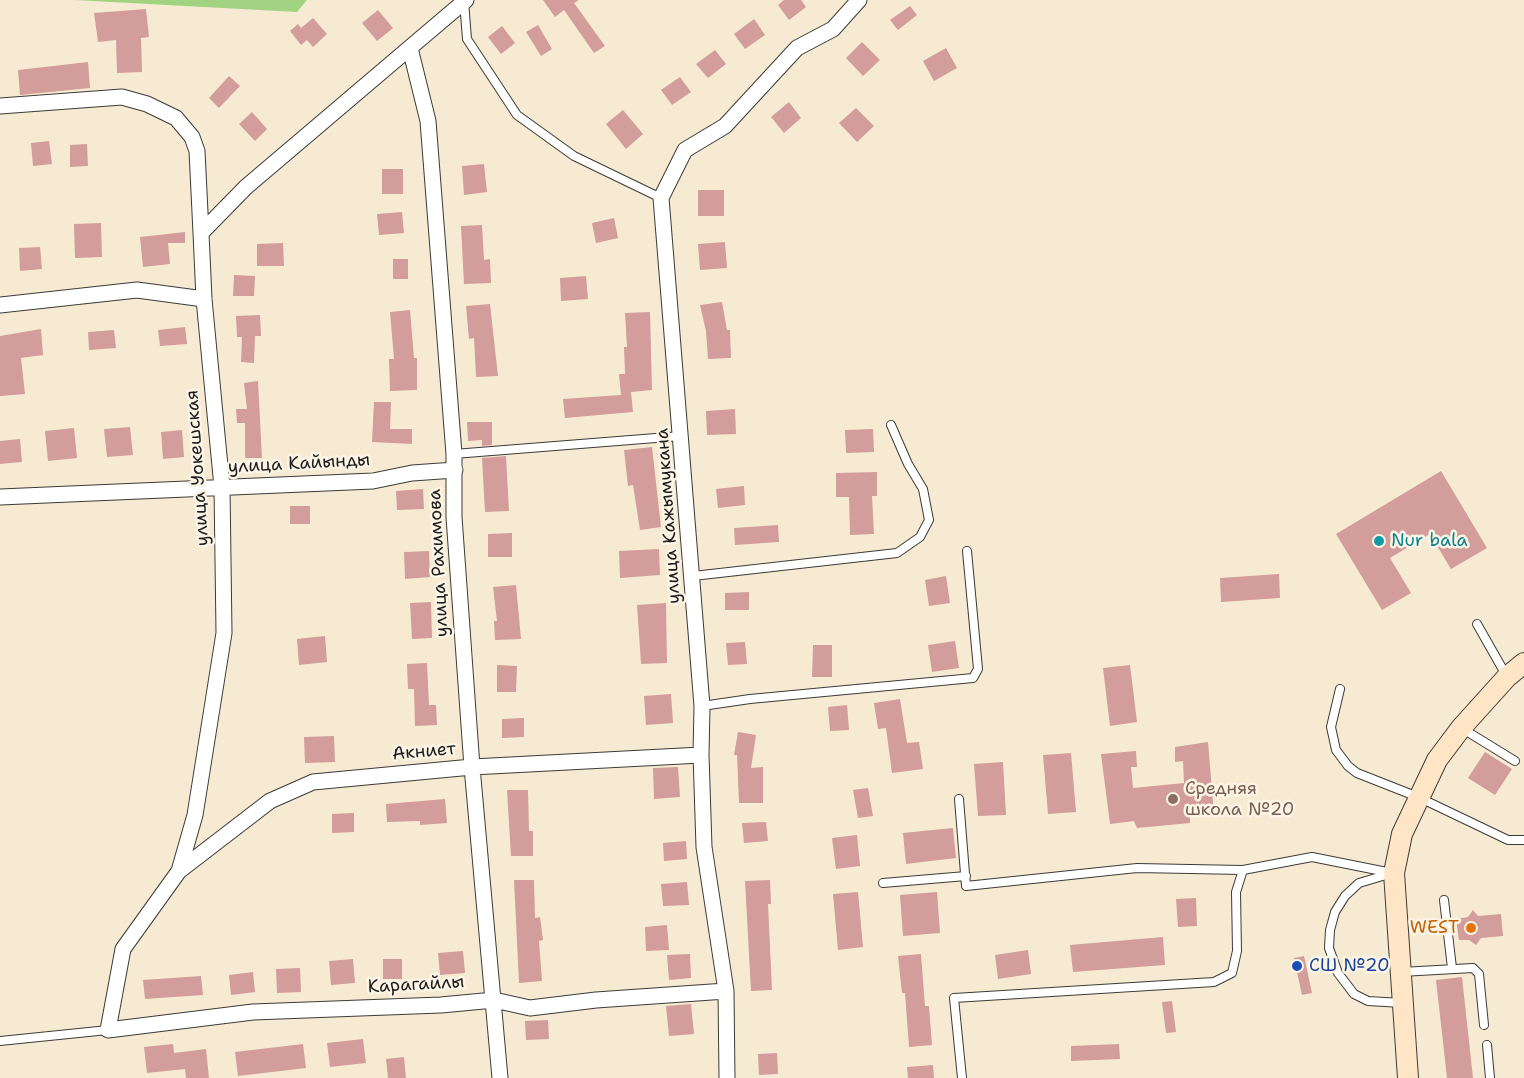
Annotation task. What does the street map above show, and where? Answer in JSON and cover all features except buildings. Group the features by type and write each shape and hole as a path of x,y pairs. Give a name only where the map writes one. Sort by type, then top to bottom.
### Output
{"street":[{"path":"201,233 246,187 464,0"},
{"path":"662,198 685,150 724,126 797,48 833,29 859,0"},
{"name":"улица Рахимова","path":"410,48 428,122 454,462 453,517 472,767 495,1000 500,1078"},
{"name":"улица Уокешская","path":"0,106 122,96 147,104 176,118 192,137 197,151 204,299 222,487 224,633 195,815 179,871 123,949 108,1030"},
{"name":"улица Кажымукана","path":"662,198 702,706 704,847 726,991 728,1078"},
{"path":"0,305 137,290 204,299"},
{"name":"улица Кайынды","path":"0,497 374,482 454,462"},
{"path":"1408,1078 1394,873 1402,834 1437,760 1461,728 1507,677 1524,663"},
{"name":"Акниет","path":"179,871 270,801 313,782 472,767 701,755"},
{"name":"Карагайлы","path":"108,1030 253,1012 441,1005 495,1000 530,1008 596,1000 726,991"}],"lane":[{"path":"464,0 467,39 517,115 574,156 662,198"},
{"path":"693,576 897,553 920,537 929,520 923,489 908,464 891,425"},
{"path":"454,462 682,436"},
{"path":"702,706 750,699 973,678 978,669 967,551"},
{"path":"1478,624 1507,677"},
{"path":"1340,689 1331,727 1332,739 1341,758 1357,773 1418,797 1508,840 1524,840"},
{"path":"1461,728 1515,761"},
{"path":"959,798 966,886 1137,868 1243,870 1312,857 1394,873"},
{"path":"962,1078 954,998 1214,982 1232,973 1237,951 1236,892 1243,870"},
{"path":"1394,873 1374,876 1359,883 1345,896 1335,912 1330,930 1329,948 1338,973 1354,994 1368,1001 1402,1003"},
{"path":"883,883 966,876"},
{"path":"1444,900 1452,968"},
{"path":"1400,972 1470,966 1477,970 1484,1025"},
{"path":"0,1041 108,1030"},
{"path":"1487,1045 1490,1078"}],"green space":[{"path":"74,0 307,0 297,12"}],"place":[{"name":"Nur bala","path":"1379,541"},
{"name":"Средняя школа №20","path":"1173,799"},
{"name":"WEST","path":"1471,928"},
{"name":"СШ №20","path":"1297,966"}]}
